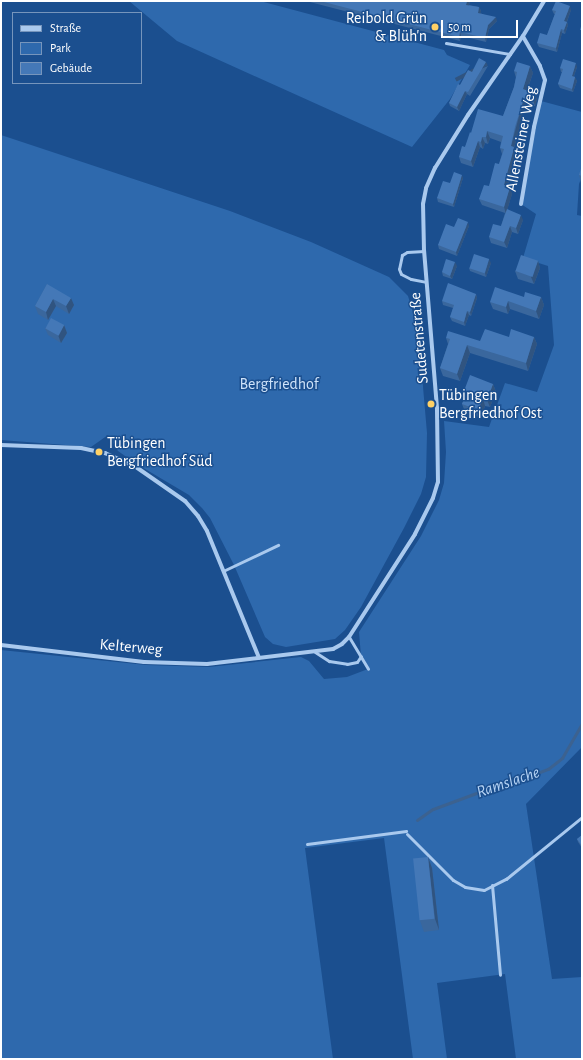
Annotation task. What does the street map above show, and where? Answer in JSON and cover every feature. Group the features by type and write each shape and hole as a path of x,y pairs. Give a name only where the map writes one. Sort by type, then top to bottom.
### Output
{"street":[{"name":"Sudetenstraße","path":"259,658 333,649 342,644 349,637 415,534 433,498 438,482 437,408 424,251 423,204 426,188 435,168 468,115 523,36 544,1"},
{"name":"Allensteiner Weg","path":"521,204 534,127 545,80 540,66 523,36"},
{"path":"1,445 81,448 105,453 136,467 185,501 207,531 259,658"},
{"name":"Kelterweg","path":"1,645 144,662 207,664 259,658"}],"lane":[{"path":"446,43 510,54"},
{"path":"424,251 407,252 402,255 399,269 401,274 411,279 426,282"},
{"path":"223,571 278,545"},
{"path":"349,637 368,669"},
{"path":"315,652 329,661 347,664 357,662 361,656"},
{"path":"307,844 406,833 453,880 465,887 484,890 506,879 582,817"},
{"path":"492,885 500,975"}],"green space":[{"path":"129,1 260,1 444,50 447,55 470,65 450,99 412,147 177,41"},
{"path":"541,101 582,112 582,176 579,184 577,215 582,216 582,747 526,804 552,979 582,977 582,1059 516,1059 505,974 437,983 447,1059 413,1059 384,838 305,848 333,1059 1,1059 1,650 146,665 209,667 301,657 309,661 324,679 347,677 368,669 361,656 359,632 421,536 439,500 444,483 446,452 444,421 489,427 505,383 537,392 554,345 548,266 523,258 536,214 521,204"},
{"name":"Bergfriedhof","path":"1,135 230,211 311,242 389,277 408,296 418,329 427,433 426,477 421,494 404,528 361,607 345,630 335,639 286,647 273,644 265,637 234,565 210,518 189,495 135,463 118,451 108,435 91,447 1,440"}],"building":[{"name":"Reibold Grün & Blüh'n","path":"320,1 467,1 466,5 479,7 478,13 496,17 488,25 485,38 460,32 459,37"},
{"path":"556,1 570,6 564,21 567,22 564,30 561,29 556,48 537,43 540,33 547,35 556,11 552,10"},
{"path":"479,58 486,62 468,92 465,91 457,107 449,103 458,84 460,85 468,70 472,72"},
{"path":"563,59 576,63 572,76 575,77 572,89 558,84 563,69 560,68"},
{"path":"517,62 530,66 523,89 534,93 533,99 524,98 515,127 511,146 514,147 504,185 510,187 504,207 479,199 484,185 489,186 495,163 499,164 504,149 500,148 503,136 487,131 486,137 482,137 481,142 478,141 471,161 459,157 462,146 465,147 470,132 471,133 478,109 503,116 514,87 517,72 514,71"},
{"path":"582,165 582,176 579,175"},
{"path":"454,172 462,175 453,204 437,198 443,181 450,183"},
{"path":"507,209 521,215 516,228 510,226 504,242 489,237 493,224 501,226"},
{"path":"458,218 468,222 456,252 438,245 446,224 454,227"},
{"path":"474,254 489,259 485,273 469,268"},
{"path":"521,255 538,261 532,277 515,271"},
{"path":"446,259 455,262 450,276 442,272"},
{"path":"448,283 476,294 470,312 467,311 464,322 450,317 454,305 442,301"},
{"path":"47,284 71,298 66,306 53,299 46,312 35,306"},
{"path":"495,287 524,297 525,292 541,297 536,311 508,301 506,307 490,302"},
{"path":"51,318 64,325 59,336 45,329"},
{"path":"485,329 509,337 511,329 534,337 526,363 467,345 457,374 440,368 450,339 446,338 448,331 480,341"},
{"path":"470,375 493,384 487,400 483,398 478,410 462,404 467,392 464,391"},
{"path":"582,835 582,846 577,839"},
{"path":"428,857 434,919 420,920 413,859"}],"waterway":[{"name":"Ramslache","path":"417,820 433,809 479,792 489,791 511,779 524,775 532,775 548,769 562,758 582,724"}],"place":[{"name":"Reibold Grün & Blüh'n","path":"435,27"},
{"name":"Tübingen Bergfriedhof Ost","path":"431,404"},
{"name":"Tübingen Bergfriedhof Süd","path":"99,452"}]}
